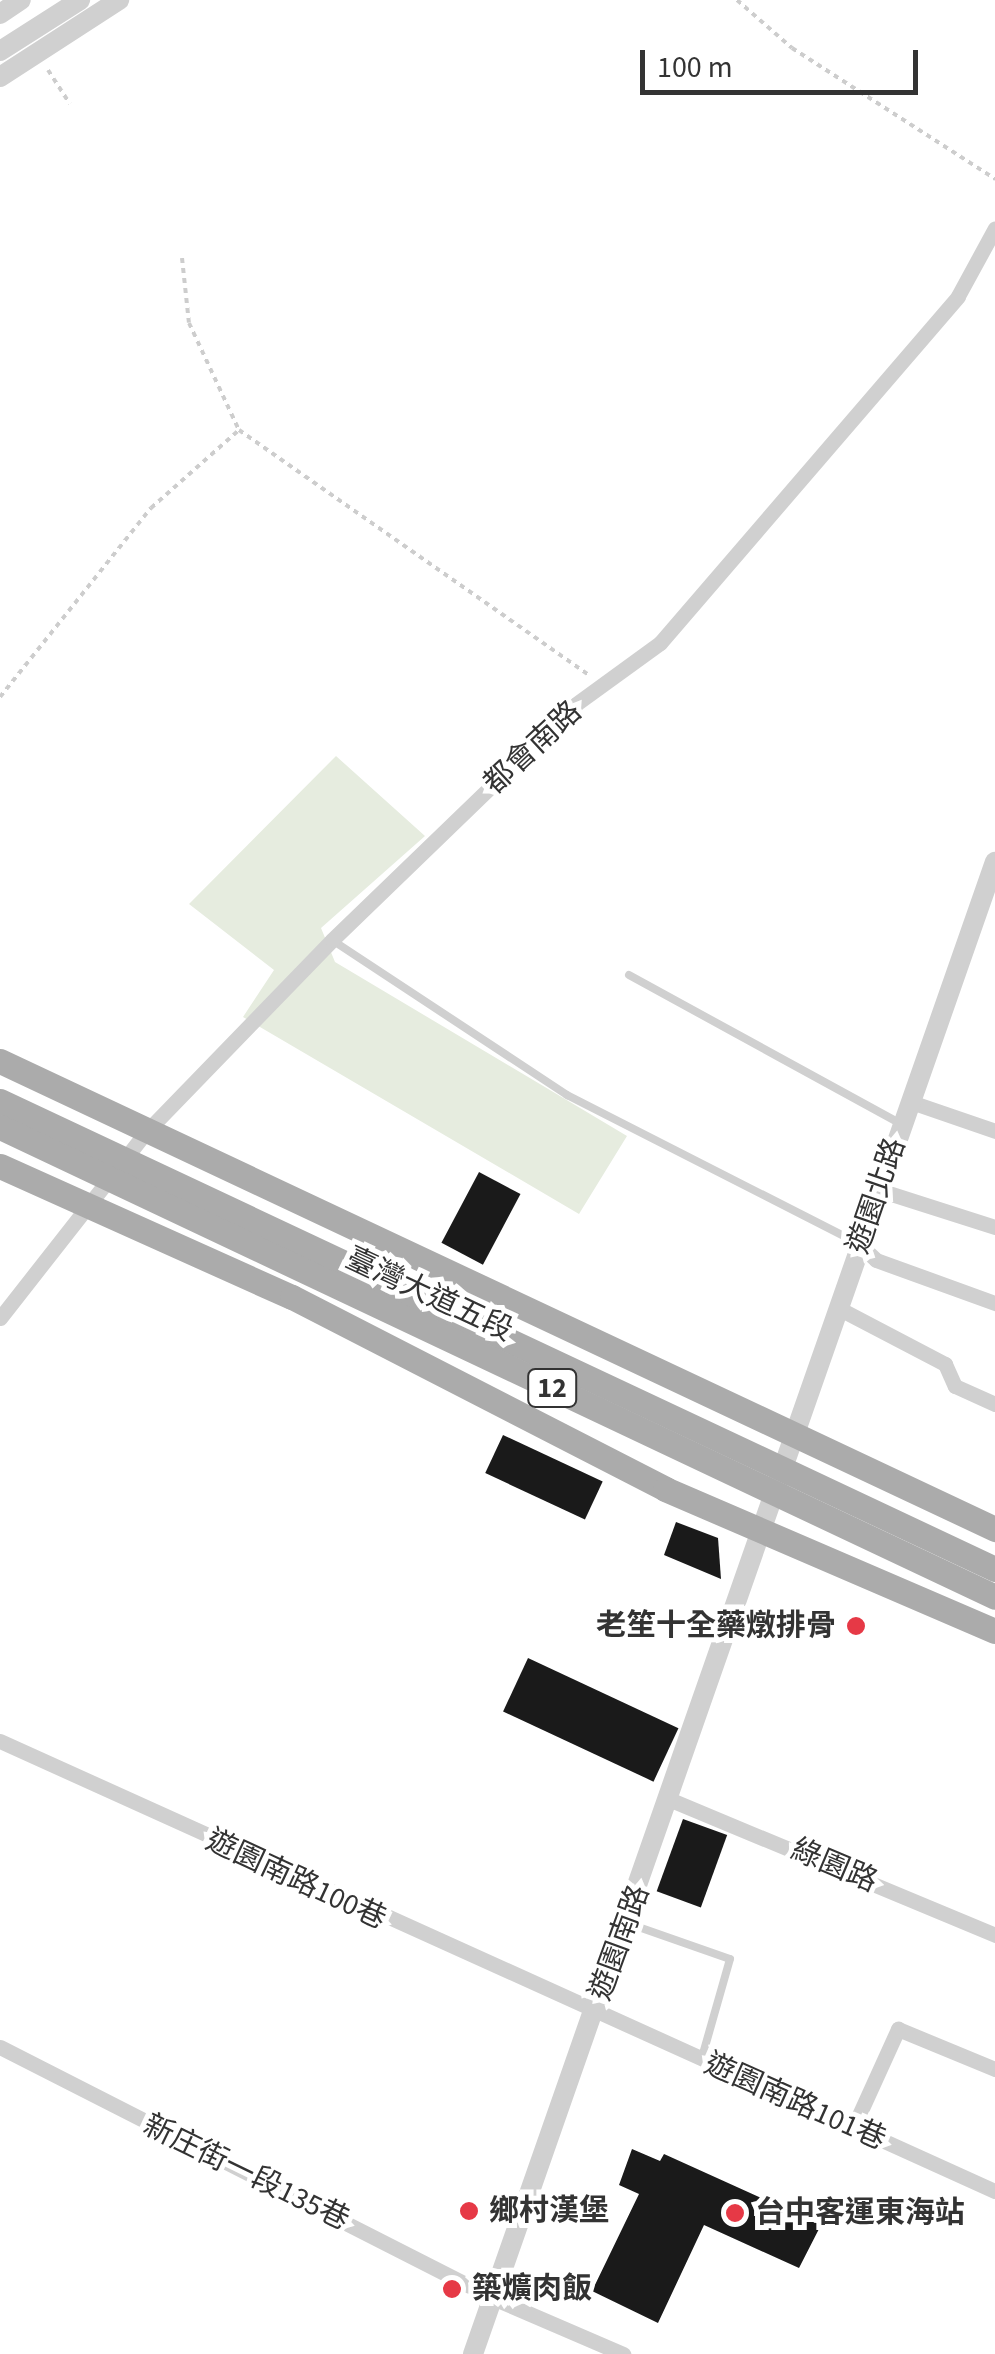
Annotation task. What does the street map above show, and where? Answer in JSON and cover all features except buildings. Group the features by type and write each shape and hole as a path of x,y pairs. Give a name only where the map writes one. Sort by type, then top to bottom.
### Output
{"main road":[{"name":"臺灣大道五段","path":"0,1061 995,1528"},
{"name":"臺灣大道五段","path":"0,1101 995,1569"},
{"name":"臺灣大道五段","path":"0,1127 107,1182 995,1597"},
{"name":"臺灣大道五段","path":"0,1166 292,1297 766,1532 995,1630"}],"street":[{"path":"0,14 21,0"},
{"path":"0,51 80,0"},
{"path":"0,78 119,0"},
{"name":"都會南路","path":"0,1318 146,1132 332,940 576,704 606,688 740,555 958,296 995,228"},
{"name":"遊園北路","path":"766,1532 773,1493 859,1244 910,1102 987,911 995,862"},
{"path":"910,1102 995,1130"},
{"path":"880,1190 995,1227"},
{"path":"859,1244 876,1260 995,1303"},
{"path":"838,1308 944,1364 955,1386 995,1404"},
{"name":"遊園南路","path":"473,2354 766,1532"},
{"name":"遊園南路100巷","path":"0,1741 594,2014"},
{"name":"綠園路","path":"671,1800 995,1935"},
{"name":"遊園南路101巷","path":"594,2014 854,2126 995,2192"},
{"path":"854,2126 898,2029 995,2070"},
{"name":"新庄街一段135巷","path":"0,2047 493,2298 622,2354"}],"lane":[{"path":"332,940 567,1095 859,1244"},
{"path":"630,974 903,1124"},
{"path":"627,1924 730,1959 701,2061"}],"path":[{"path":"737,0 792,48 995,180"},
{"path":"38,52 70,104"},
{"path":"182,258 189,323 238,430 606,688"},
{"path":"0,696 151,508 238,430"}],"shaded area":[{"path":"336,756 425,836 321,928 335,962 627,1136 579,1214 243,1017 274,970 189,904"}],"place":[{"name":"老笙十全藥燉排骨","path":"856,1626"},
{"name":"鄉村漢堡","path":"469,2211"},
{"name":"台中客運東海站","path":"735,2213"},
{"name":"築爌肉飯","path":"452,2289"}]}
